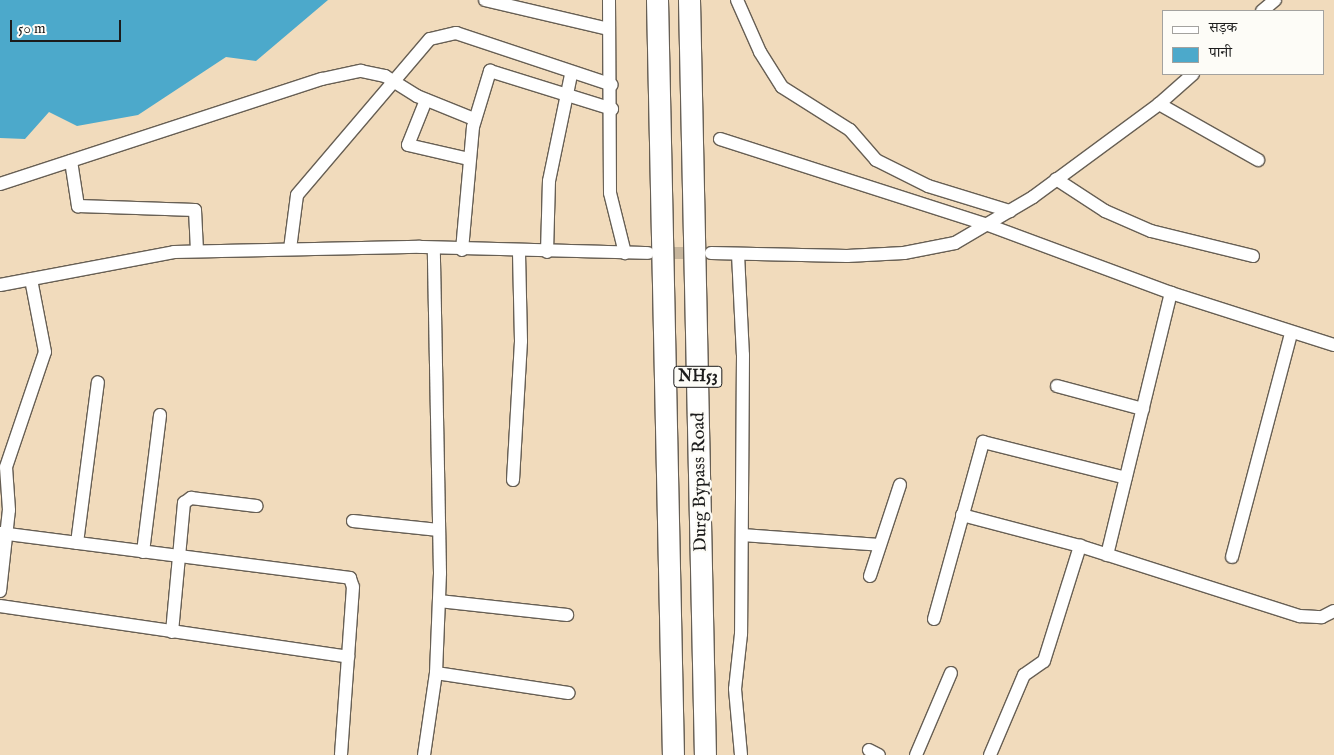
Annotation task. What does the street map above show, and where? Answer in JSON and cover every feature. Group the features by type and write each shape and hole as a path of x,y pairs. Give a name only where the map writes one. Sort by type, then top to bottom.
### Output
{"highway":[{"name":"Durg Bypass Road","path":"657,0 673,755"},
{"name":"Durg Bypass Road","path":"689,0 705,755"}],"street":[{"path":"485,0 609,29"},
{"path":"609,0 612,85 610,194 625,253"},
{"path":"737,0 760,52 782,87 850,130 894,172 1007,213"},
{"path":"1263,10 1275,0"},
{"path":"290,249 295,198 397,84 430,39 456,33 571,75 612,85"},
{"path":"462,250 474,119 488,76 494,70 612,109"},
{"path":"0,184 322,79 361,71 397,84 426,100 474,119"},
{"path":"547,252 549,181 571,75"},
{"path":"711,253 904,253 955,243 1007,213 1056,179 1160,104 1192,75"},
{"path":"426,100 408,144 469,159"},
{"path":"1160,104 1258,160"},
{"path":"720,139 988,225 1171,293 1291,333 1334,344"},
{"path":"72,161 78,206 195,210 197,251"},
{"path":"1056,179 1105,211 1151,231 1254,256"},
{"path":"428,754 436,673 439,601 434,248"},
{"path":"0,285 197,251 434,248 519,252 648,253"},
{"path":"513,480 522,341 519,252"},
{"path":"738,254 743,355 742,634 735,678 742,755"},
{"path":"0,591 4,533 3,467 45,352 31,279"},
{"path":"1107,554 1171,293"},
{"path":"1232,558 1291,333"},
{"path":"77,543 98,382"},
{"path":"1057,386 1143,409"},
{"path":"143,552 160,415"},
{"path":"934,619 980,447 988,440 1126,478"},
{"path":"870,576 900,485"},
{"path":"172,632 178,556 186,500 257,506"},
{"path":"962,515 1107,554 1300,616 1313,619 1334,611"},
{"path":"353,521 439,530"},
{"path":"4,533 350,578 348,657 341,755"},
{"path":"742,535 880,545"},
{"path":"990,755 1024,675 1044,661 1080,546"},
{"path":"439,601 567,616"},
{"path":"0,606 348,657"},
{"path":"436,673 568,693"},
{"path":"916,755 951,673"}],"water":[{"path":"0,0 328,0 256,61 226,57 138,115 77,126 49,112 25,139 0,138"}],"tunnel":[{"path":"656,253 701,253"}]}
